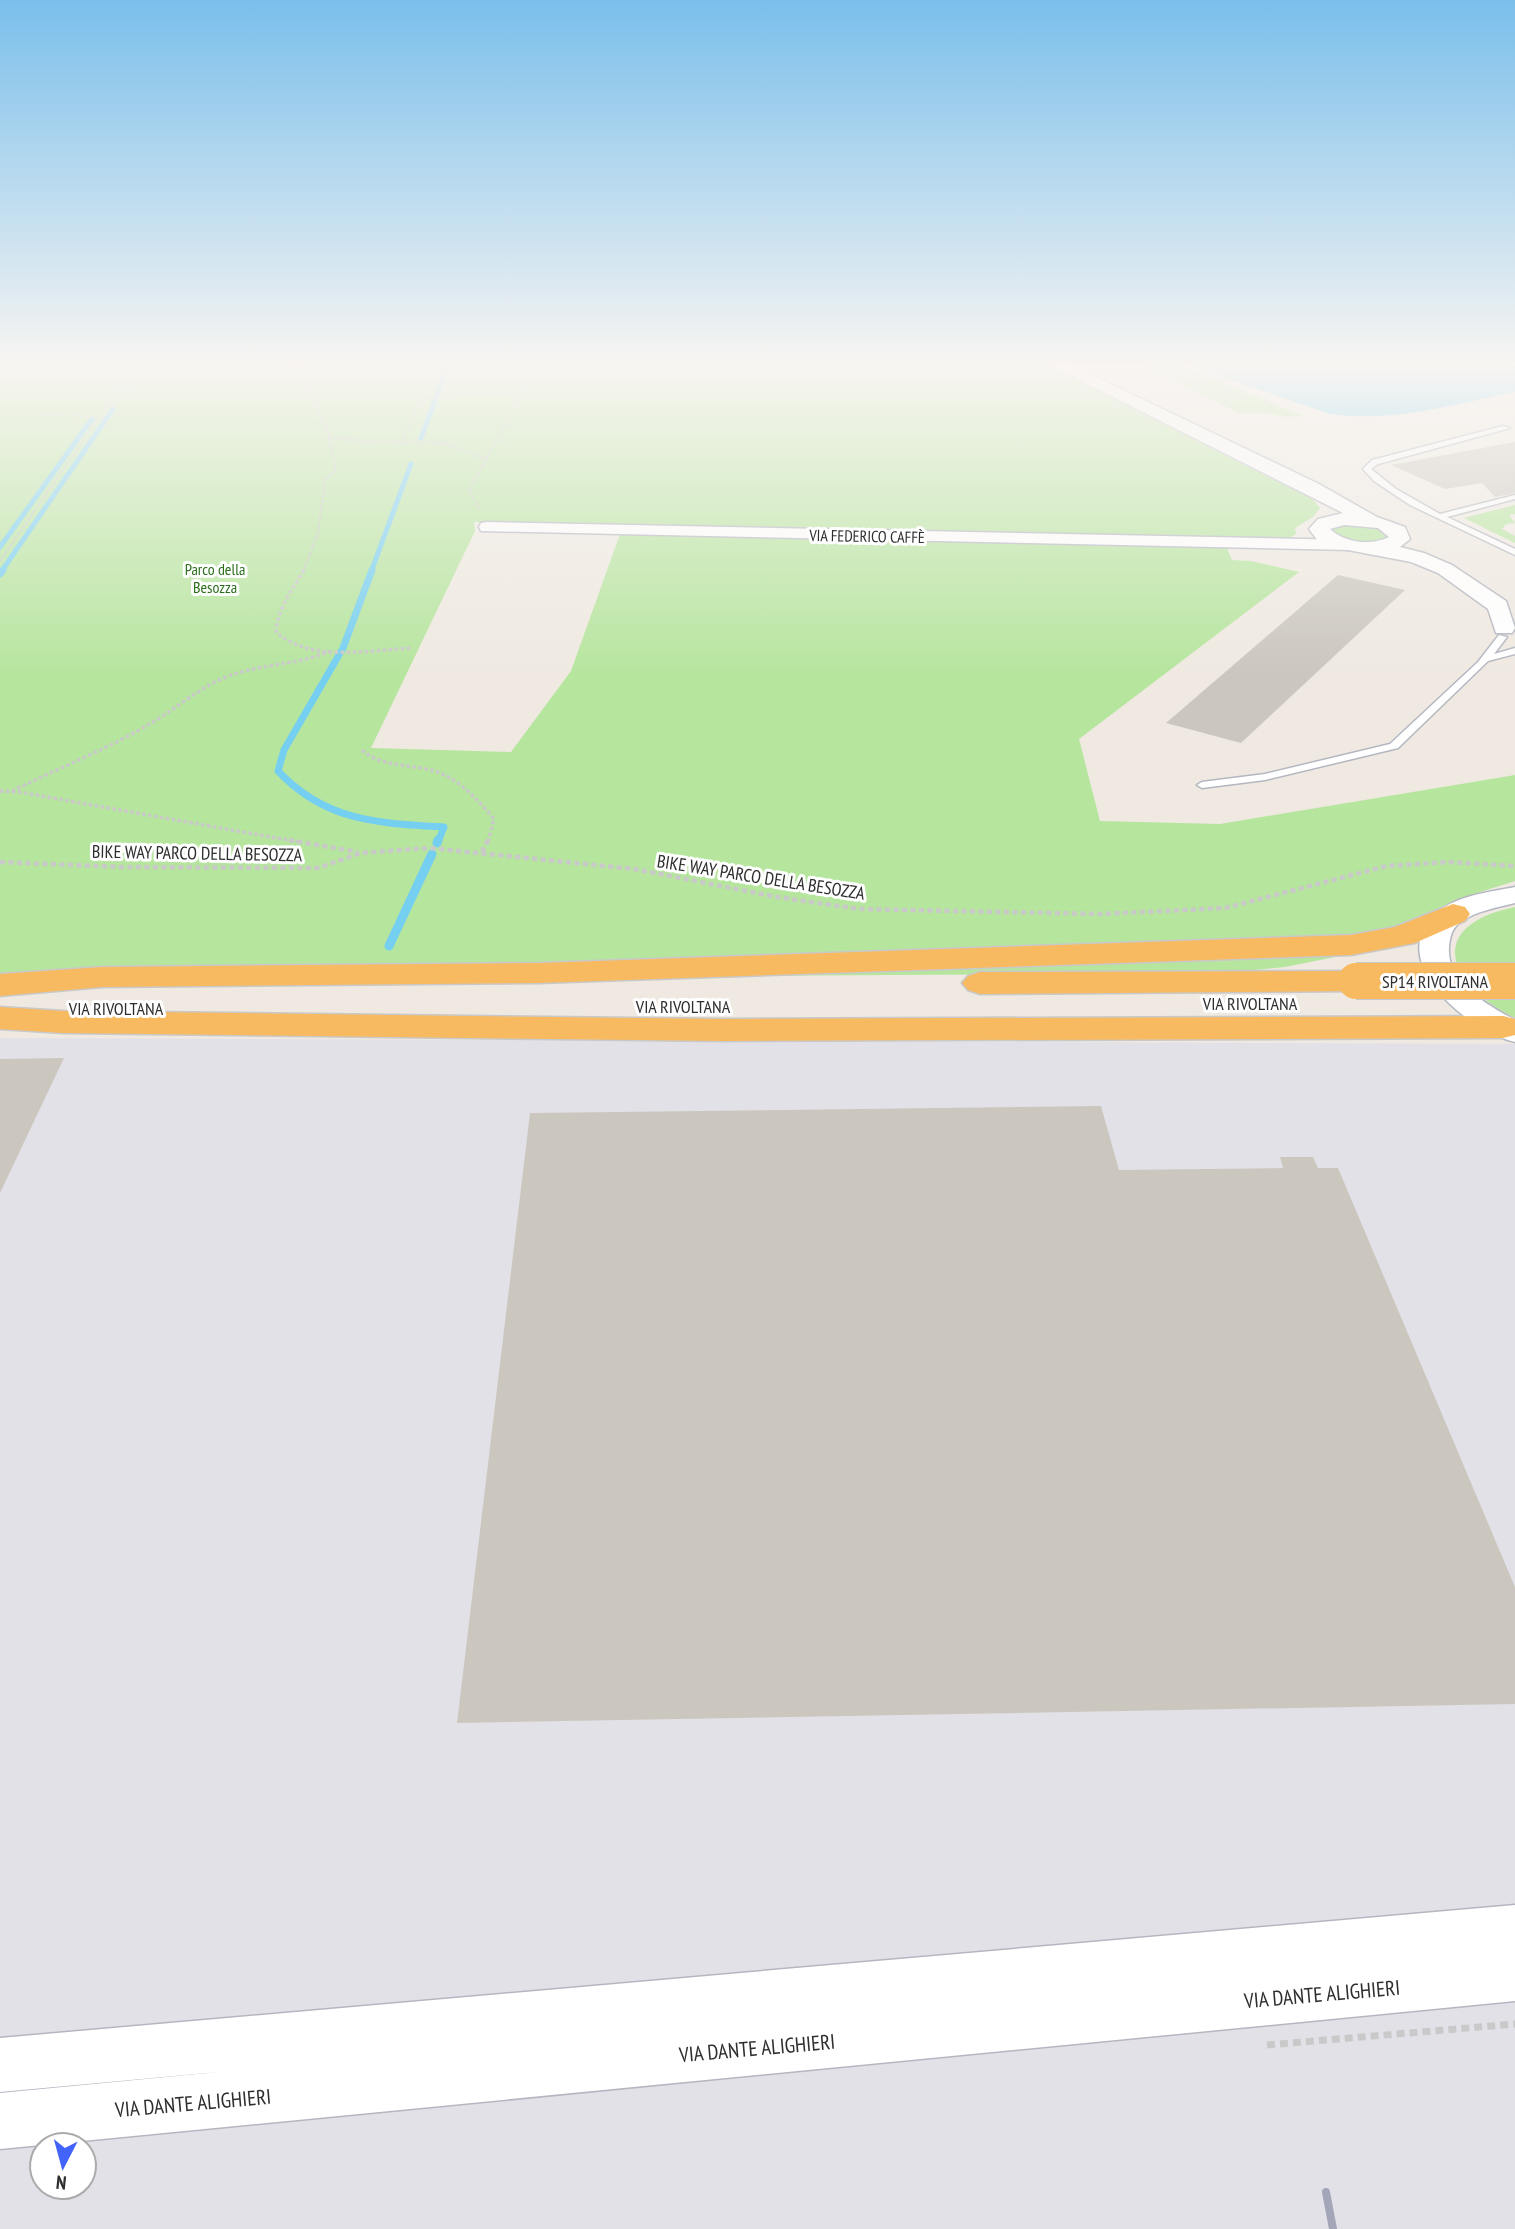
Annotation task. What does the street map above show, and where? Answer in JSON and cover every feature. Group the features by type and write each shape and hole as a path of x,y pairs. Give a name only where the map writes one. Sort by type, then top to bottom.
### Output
{"highway":[{"path":"0,986 102,977 540,973 1351,945 1403,936 1453,914"},
{"name":"SP14 RIVOLTANA","path":"1361,992 1515,981"},
{"name":"VIA RIVOLTANA","path":"0,986 1361,992"},
{"name":"VIA RIVOLTANA","path":"0,1009 1361,992"},
{"name":"SP14 RIVOLTANA","path":"1361,992 1511,1021"},
{"path":"0,1018 63,1022 724,1030 1511,1021"}],"street":[{"path":"1269,467 1370,520 1391,527 1410,543 1463,565 1515,600"},
{"path":"1312,488 1330,505 1330,511 1322,526"},
{"path":"1246,544 1292,541 1322,526 1344,519 1370,520"},
{"path":"1322,526 1328,539 1416,557 1445,569 1498,606 1510,637"},
{"name":"VIA FEDERICO CAFFÈ","path":"487,527 1246,544"},
{"path":"1246,544 1357,546 1395,543 1401,535"},
{"path":"1511,1021 1457,996 1437,970 1433,957 1433,939 1443,923 1453,914 1474,904 1515,895"},
{"path":"0,2065 1515,1929"},
{"name":"VIA DANTE ALIGHIERI","path":"0,2121 1515,1976"}],"lane":[{"path":"1368,467 1380,482 1407,499 1515,552"},
{"path":"1442,516 1515,497"},
{"path":"1486,659 1510,637"},
{"path":"1202,785 1265,777 1394,746 1510,637"}],"path":[{"path":"0,561 65,467"},
{"path":"335,467 325,480 322,517 309,560 277,615 276,632 289,645 332,651 412,648"},
{"path":"482,467 469,490 473,502 487,519 487,527"},
{"path":"11,791 148,725 226,677 261,665 307,662 332,651"},
{"path":"362,750 369,757 425,767 454,782 495,819 491,835 482,852"},
{"path":"0,791 305,841 361,853"},
{"name":"BIKE WAY PARCO DELLA BESOZZA","path":"0,862 121,867 318,868 361,853 429,848 634,869 777,897 859,909 1087,914 1226,908 1387,866 1413,863 1515,866"}],"shaded area":[{"path":"0,1038 1515,1044 1515,2229 0,2229"}],"green space":[{"name":"Parco della Besozza","path":"0,467 1249,467 1312,499 1320,508 1313,517 1295,528 1296,534 1289,538 1271,539 474,522 475,531 371,748 511,752 571,671 620,534 1227,548 1232,560 1251,561 1299,572 1079,739 1100,821 1220,824 1515,775 1515,881 1455,900 1350,954 1285,967 1226,973 0,980"},
{"path":"1515,505 1515,514 1509,515 1515,523 1506,524 1502,529 1515,536 1515,543 1464,518"},
{"path":"1340,523 1376,525 1390,535 1377,543 1360,543 1343,538 1330,530"},
{"path":"1515,907 1515,1018 1492,1005 1474,989 1461,973 1455,957 1457,942 1467,928 1486,916"}],"building":[{"path":"1396,467 1515,467 1515,493 1495,497 1482,483 1445,489"},
{"path":"1338,575 1405,590 1241,743 1166,723"},
{"path":"64,1058 0,1193 0,1059"},
{"path":"1101,1106 1119,1170 1283,1168 1280,1157 1313,1157 1318,1168 1338,1168 1515,1587 1515,1704 457,1723 530,1113"}],"waterway":[{"path":"0,547 57,467"},
{"path":"1,572 73,467"},
{"path":"371,572 410,467"},
{"path":"0,574 3,570"},
{"path":"372,570 343,648 284,750 278,771 315,801 354,817 397,824 444,827 438,842"},
{"path":"389,946 432,854"}],"railway":[{"path":"1326,2192 1333,2229"}]}
